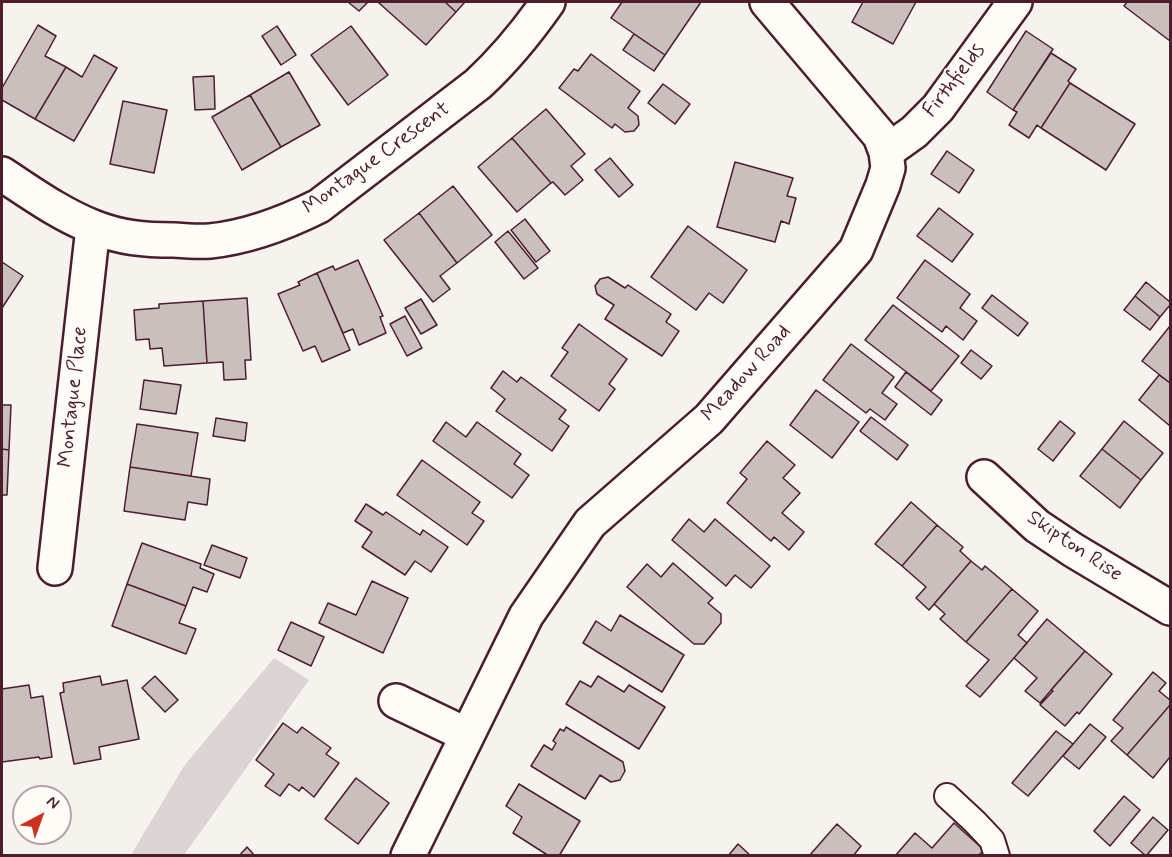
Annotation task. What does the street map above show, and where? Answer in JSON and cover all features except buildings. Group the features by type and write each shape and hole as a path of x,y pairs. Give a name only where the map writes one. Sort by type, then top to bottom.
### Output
{"street":[{"name":"Montague Crescent","path":"2,174 69,216 117,235 142,240 209,241 266,229 319,206 478,84 516,46 548,2"},
{"path":"767,2 880,136 886,152"},
{"name":"Firthfields","path":"886,152 914,132 938,108 1010,8"},
{"name":"Meadow Road","path":"408,855 526,616 590,523 709,419 856,250 883,185 888,168 886,152"},
{"name":"Montague Place","path":"55,568 93,226"},
{"name":"Skipton Rise","path":"984,477 1037,526 1073,550 1168,602"},
{"path":"396,701 467,735"}],"lane":[{"path":"947,796 992,840 997,855"}],"shaded area":[{"path":"274,658 309,680 184,855 131,855 184,766"}]}
